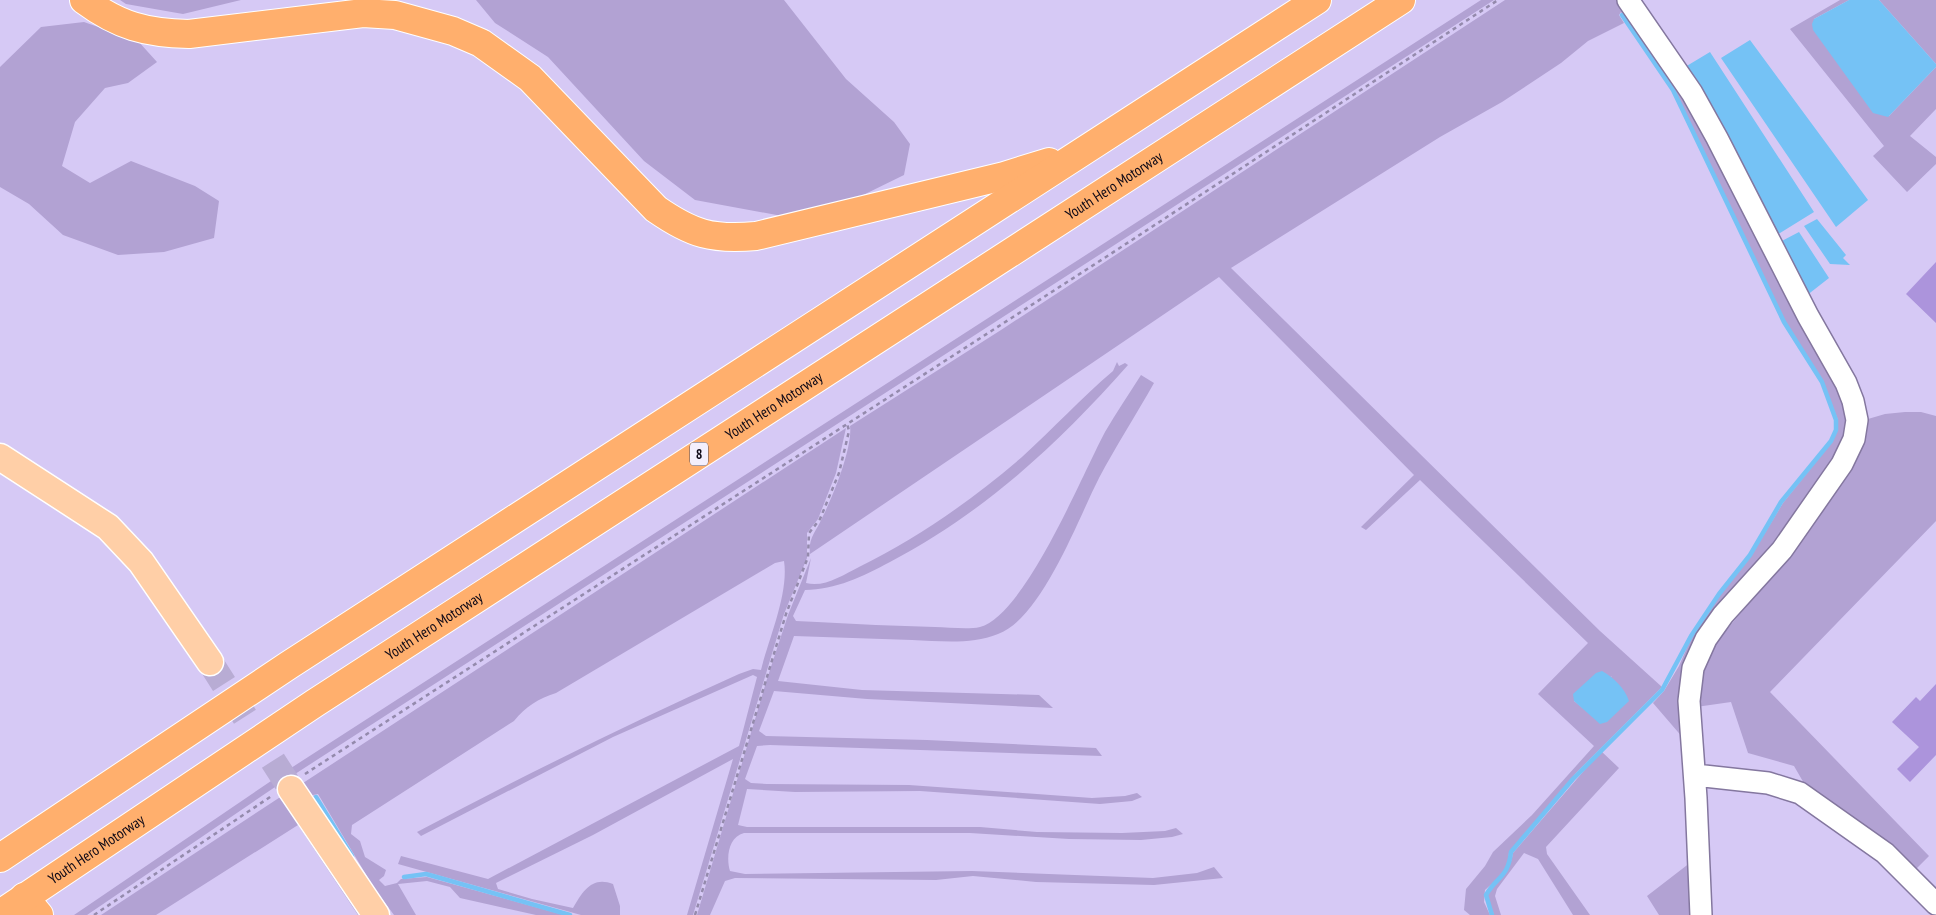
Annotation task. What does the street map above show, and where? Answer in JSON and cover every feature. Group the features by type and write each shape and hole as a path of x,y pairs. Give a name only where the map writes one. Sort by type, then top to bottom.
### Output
{"highway":[{"path":"84,0 112,18 136,29 161,33 189,34 363,13 395,15 453,31 481,43 530,78 656,209 679,225 702,234 728,239 756,236 1004,176 1034,167 1101,140"},
{"path":"0,858 306,654 1317,0"},
{"name":"Youth Hero Motorway","path":"0,914 32,906 331,693 1401,0"}],"main road":[{"path":"0,456 108,527 141,562 210,662"},
{"path":"290,786 376,915"}],"street":[{"path":"1628,0 1692,93 1713,130 1804,308 1846,383 1853,401 1857,420 1854,439 1842,464 1782,550 1723,615 1700,650 1690,688 1700,915"},
{"path":"1695,775 1768,783 1800,793 1885,853 1936,904"}],"path":[{"path":"94,915 1498,0"},
{"path":"695,915 786,614 808,558 810,532 820,519 839,473 849,431 847,423"}],"shaded area":[{"path":"120,0 241,0 183,14 126,4"},
{"path":"476,0 784,0 846,79 894,122 910,144 904,175 855,199 782,216 695,200 644,161 548,57 495,23"},
{"path":"1481,0 1494,0 278,785 87,915 74,915 274,779"},
{"path":"1505,0 1625,0 1688,93 1844,387 1849,443 1707,634 1690,746 1653,703 1664,691 1679,666 1692,636 1721,594 1751,556 1783,503 1832,442 1837,430 1838,420 1823,382 1785,321 1674,89 1621,12 1619,15 1624,23 1588,41 1561,63 1502,102 1440,137 1231,268 1600,631 1662,687 1576,773 1509,852 1508,865 1504,873 1485,890 1484,902 1490,915 1470,915 1464,910 1466,889 1485,866 1493,852 1532,815 1594,746 1538,694 1588,643 1420,480 1366,530 1361,527 1414,475 1219,277 810,554 811,539 831,499 841,473 848,447 850,426 1001,330","holes":["1612,676 1584,709 1574,701"]},
{"path":"1840,0 1849,0 1814,19 1889,116 1936,67 1936,109 1910,136 1936,157 1936,164 1907,192 1873,156 1884,146 1790,29"},
{"path":"1879,0 1936,0 1936,64"},
{"path":"84,22 138,41 157,62 128,83 105,88 75,122 62,166 90,183 131,161 195,186 219,201 214,238 164,252 118,255 63,235 29,204 0,187 0,67 41,27"},
{"path":"1117,362 1119,366 1125,363 1128,365 1047,449 989,499 925,542 870,572 838,585 805,590 793,616 796,621 963,628 980,627 997,617 1015,598 1051,541 1105,432 1141,375 1154,383 1099,478 1044,588 1029,609 1014,624 998,634 966,641 794,636 778,681 862,690 1039,695 1053,708 867,699 774,691 759,731 766,736 927,740 1096,748 1102,756 770,745 757,746 745,779 751,783 767,784 909,785 1092,798 1125,796 1137,793 1142,797 1132,801 1100,804 920,791 795,792 747,789 738,825 747,827 980,827 1037,832 1122,833 1165,831 1176,828 1183,834 1141,840 1069,839 970,833 744,833 731,843 728,854 730,871 745,874 972,871 1153,878 1197,873 1214,867 1223,878 1154,885 1036,882 973,876 936,880 735,878 725,881 710,915 697,915 767,679 788,615 811,558 806,583 820,584 840,577 881,556 923,531 964,503 1022,457 1113,371"},
{"path":"1921,412 1936,416 1936,521 1770,692 1929,856 1916,869 1847,812 1805,785 1794,766 1748,753 1731,702 1696,707 1699,676 1714,645 1813,526 1853,460 1868,419 1885,414"},
{"path":"846,428 836,473 818,519 807,533 807,558 784,614 693,915 687,915 733,759 593,835 496,883 498,889 573,908 589,887 599,882 606,882 613,884 620,906 620,915 581,915 398,864 401,856 488,879 739,746 757,677 753,675 613,737 421,836 417,832 537,770 658,711 739,674 753,669 761,670 784,587 784,561 775,563 556,693 533,704 514,721 352,825 351,834 360,841 365,857 386,870 384,876 379,880 385,886 397,883 401,879 427,877 564,915 536,915 460,898 450,887 427,881 398,884 416,915 394,915 374,888 318,794 313,795 372,894 300,785"},
{"path":"1601,751 1619,768 1546,847 1547,854 1590,915 1573,915 1538,859 1524,853 1497,889 1495,896 1501,915 1494,915 1487,895 1506,872 1513,853"},
{"path":"288,792 368,915 358,915 298,825 156,915 101,915"},
{"path":"1695,859 1694,915 1659,915 1647,896"}],"water":[{"path":"1849,0 1879,0 1936,64 1936,67 1888,117 1873,113 1813,30 1812,24 1814,19"},
{"path":"1750,40 1868,200 1836,227 1721,58"},
{"path":"1710,52 1814,212 1772,238 1680,70"},
{"path":"1817,219 1846,255 1843,258 1850,265 1830,264 1804,226"},
{"path":"1799,232 1829,278 1806,296 1776,244"},
{"path":"1602,671 1618,683 1629,701 1607,722 1600,724 1574,701 1573,694 1596,673"}],"building":[{"path":"1936,262 1936,323 1906,294"},
{"path":"1936,684 1936,755 1910,782 1897,769 1919,747 1892,722 1916,697 1920,701"}],"waterway":[{"path":"1492,915 1486,895 1505,872 1510,861 1511,852 1573,779 1662,690 1691,636 1719,594 1750,555 1781,502 1831,441 1836,430 1836,420 1822,382 1784,322 1673,90 1622,15"},
{"path":"316,797 352,856"},
{"path":"404,877 426,874 570,915"}],"tunnel":[{"path":"210,662 291,789"}]}
